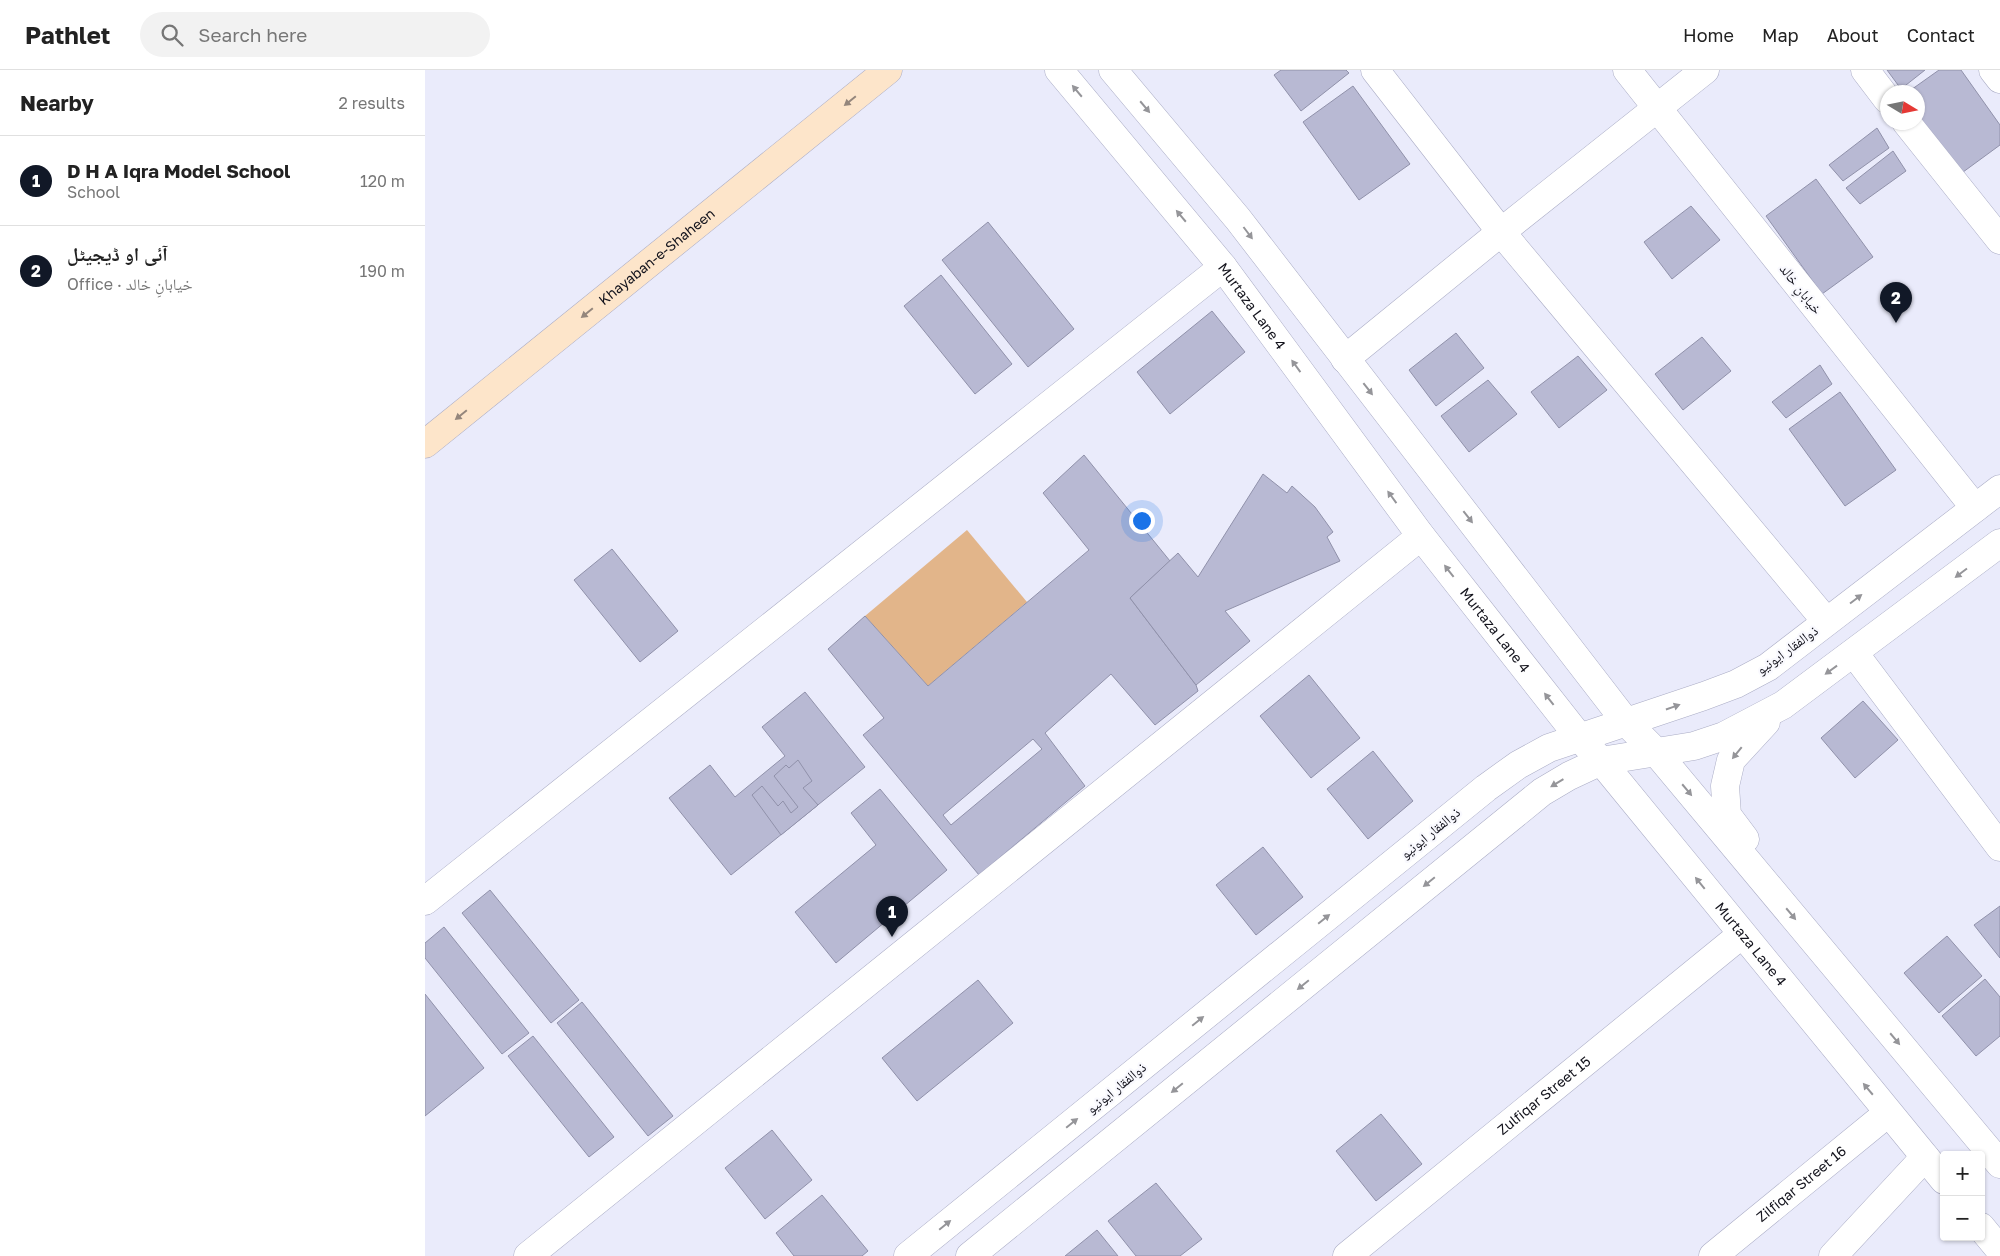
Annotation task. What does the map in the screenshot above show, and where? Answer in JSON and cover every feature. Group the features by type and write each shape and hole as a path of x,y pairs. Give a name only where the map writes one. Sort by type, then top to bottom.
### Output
{"main road":[{"name":"Khayaban-e-Shaheen","path":"425,444 888,70"}],"street":[{"name":"Murtaza Lane 4","path":"1059,70 1223,268 1421,536 1579,738 1601,761 1741,935 1940,1175"},
{"path":"1113,70 1238,218 1626,722 1655,752 2000,1164"},
{"path":"1375,70 1501,232 1826,621"},
{"name":"خیابانِ خالد","path":"1627,70 1975,508"},
{"path":"1345,359 1705,70"},
{"path":"1865,70 1880,90"},
{"path":"1993,70 2000,79"},
{"path":"1912,130 2000,240"},
{"path":"425,902 1223,268"},
{"name":"ذوالفقار ایونیو","path":"907,1256 1486,788 1518,765 1549,748 1736,684 1769,666 2000,489"},
{"path":"528,1256 1421,536"},
{"path":"970,1256 1542,792 1569,776 1601,761 1694,746 1724,736 1783,705 2000,543"},
{"path":"1854,653 2000,847"},
{"path":"1769,888 1753,849 1727,815 1725,786 1731,760 1783,705"},
{"name":"Zulfiqar Street 15","path":"1347,1256 1741,935"},
{"name":"Zilfiqar Street 16","path":"1713,1256 1888,1113"},
{"path":"1833,1256 1925,1157"},
{"path":"1985,1232 2000,1250"}],"shaded area":[{"path":"967,530 1027,602 928,686 865,616"}],"building":[{"path":"1281,70 1346,70 1349,73 1301,111 1274,75"},
{"path":"1887,70 1925,70 1906,85 1898,85"},
{"path":"1939,70 1961,70 2000,125 2000,145 1959,175 1925,128 1925,85 1918,85"},
{"path":"1353,86 1410,164 1359,200 1303,122"},
{"path":"1877,128 1889,148 1843,181 1829,165"},
{"path":"1893,151 1906,171 1860,204 1846,188"},
{"path":"1816,179 1873,257 1822,294 1766,216"},
{"path":"1691,206 1720,240 1672,279 1644,242"},
{"path":"988,222 1074,329 1028,367 942,260"},
{"path":"941,275 1012,364 975,394 904,306"},
{"path":"1212,311 1245,352 1170,414 1137,372"},
{"path":"1456,333 1484,368 1436,406 1409,370"},
{"path":"1702,337 1731,371 1683,410 1655,374"},
{"path":"1578,356 1607,390 1559,428 1531,392"},
{"path":"1820,365 1832,384 1786,418 1772,402"},
{"path":"1488,380 1517,414 1469,452 1441,416"},
{"path":"1840,392 1896,470 1845,506 1789,429"},
{"path":"1084,455 1170,561 1130,598 1196,685 1198,691 1155,725 1111,674 1045,733 1085,786 979,875 863,735 884,718 828,649 865,616 928,686 1089,550 1043,493","holes":["1033,739 1042,749 951,825 943,815"]},
{"path":"1263,474 1287,493 1292,486 1315,507 1333,532 1327,537 1340,561 1225,611 1250,641 1196,685 1130,598 1178,553 1198,577"},
{"path":"612,549 678,631 640,662 574,580"},
{"path":"1309,675 1360,738 1311,778 1260,716"},
{"path":"805,692 865,767 731,875 669,798 710,765 735,797 785,756 762,727"},
{"path":"1863,701 1898,740 1855,778 1821,738"},
{"path":"1373,751 1413,801 1368,839 1327,789"},
{"path":"798,760 812,781 803,788 818,805 781,835 752,795 762,786 778,806 783,801 791,813 798,807 774,776 786,765 789,768"},
{"path":"880,789 947,870 836,963 795,912 876,845 851,813"},
{"path":"1263,847 1303,897 1256,935 1216,885"},
{"path":"490,890 579,1000 551,1023 462,913"},
{"path":"2000,906 2000,958 1974,925"},
{"path":"444,927 529,1033 502,1054 425,958 425,943"},
{"path":"1947,936 1982,976 1939,1013 1904,973"},
{"path":"1985,979 2000,997 2000,1036 1976,1056 1942,1016"},
{"path":"978,980 1013,1023 917,1101 882,1058"},
{"path":"425,994 484,1068 425,1116"},
{"path":"582,1002 673,1116 648,1136 557,1023"},
{"path":"533,1036 614,1137 589,1157 508,1056"},
{"path":"1381,1114 1422,1164 1376,1201 1336,1151"},
{"path":"772,1130 812,1180 765,1219 725,1168"},
{"path":"1156,1183 1202,1239 1180,1256 1136,1256 1108,1221"},
{"path":"822,1195 868,1251 862,1256 794,1256 776,1233"},
{"path":"1097,1230 1118,1256 1065,1256"}],"place":[{"name":"آئی او ڈیجیٹل","path":"1896,323"},
{"name":"D H A Iqra Model School","path":"892,937"}]}
